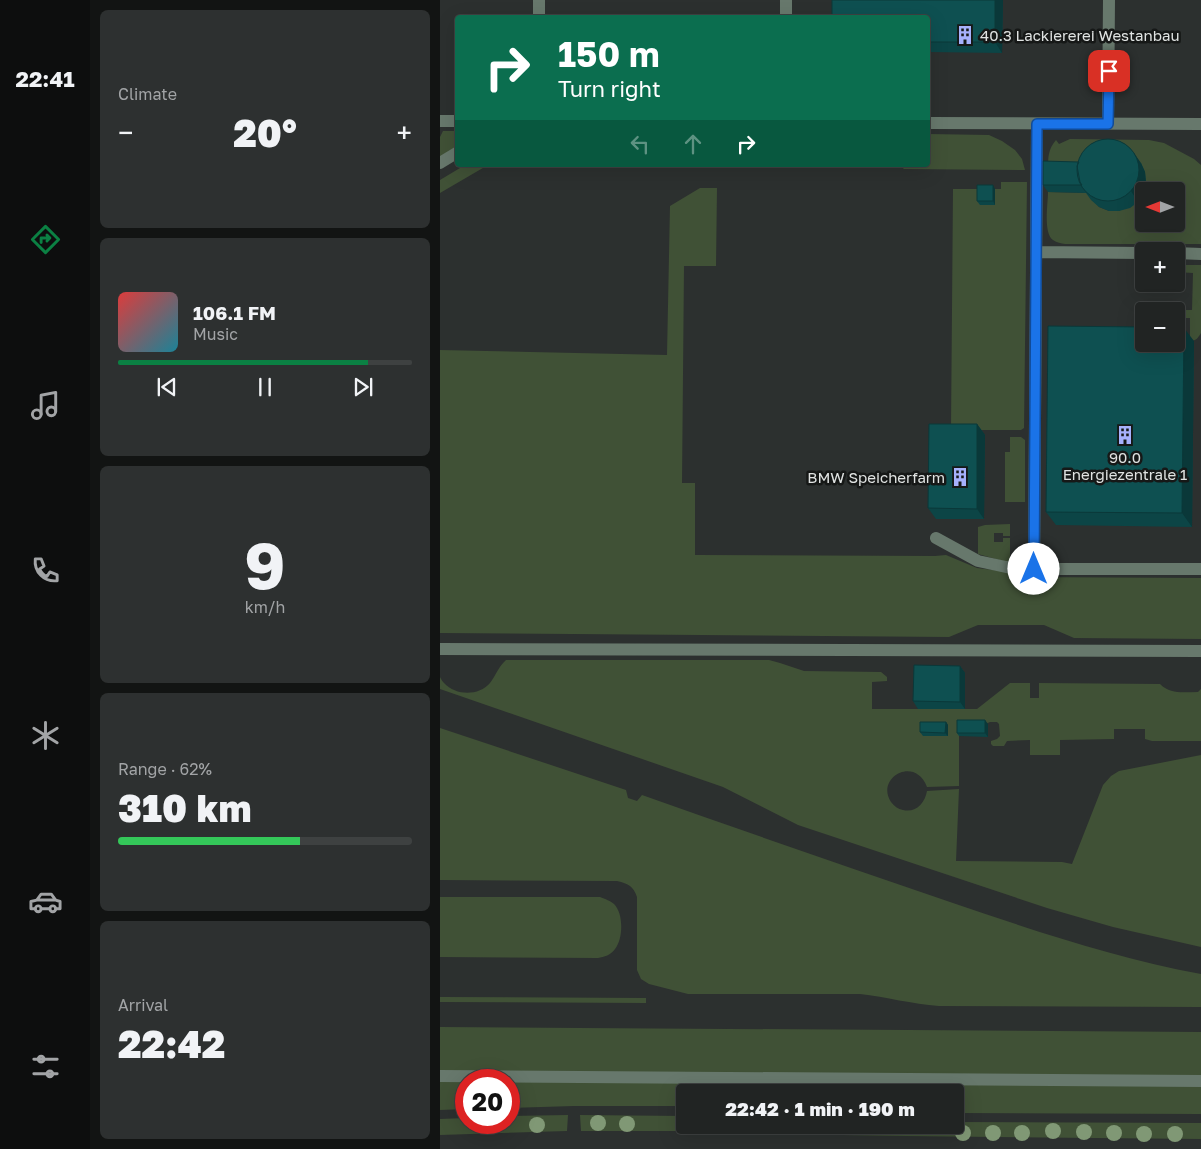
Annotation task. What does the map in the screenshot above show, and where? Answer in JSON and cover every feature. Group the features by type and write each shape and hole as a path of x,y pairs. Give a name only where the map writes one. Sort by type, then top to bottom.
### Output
{"lane":[{"path":"539,0 539,15"},
{"path":"786,0 786,15"},
{"path":"1108,124 1110,0"},
{"path":"440,121 455,121"},
{"path":"930,123 1201,124"},
{"path":"1034,569 1037,124"},
{"path":"440,163 455,154"},
{"path":"1036,252 1135,253"},
{"path":"1185,253 1201,254"},
{"path":"936,538 978,561 1006,567 1034,569 1201,570"},
{"path":"440,649 1201,651"},
{"path":"440,1076 1201,1081"}],"green space":[{"path":"443,131 455,131 455,151 440,161 440,137"},
{"path":"930,134 989,135 1015,150 1022,159 1025,170 904,169 902,167 930,167"},
{"path":"1070,139 1149,140 1164,143 1194,159 1201,165 1201,244 1185,244 1185,242 1135,242 1135,244 1065,244 1053,240 1047,225 1048,192 1087,193 1099,207 1109,211 1119,211 1135,200 1135,232 1185,232 1185,182 1135,182 1135,186 1091,162 1048,168 1051,147 1056,140 1059,144"},
{"path":"462,167 485,167 440,193 440,180"},
{"path":"1001,182 1027,182 1024,428 1021,430 951,430 953,189 1001,189"},
{"path":"700,188 717,188 716,266 684,266 682,483 695,483 695,555 946,555 977,568 1009,572 1015,577 1201,578 1201,639 1074,638 1044,625 978,625 949,637 440,633 440,350 667,355 670,206"},
{"path":"1185,265 1201,265 1201,333 1197,339 1190,341 1190,318 1185,318 1185,310 1192,310 1193,273 1185,273"},
{"path":"1010,437 1021,437 1025,440 1025,502 1005,502 1005,452 1010,452"},
{"path":"1010,524 1010,536 1003,536 1003,533 994,533 994,542 1003,542 1003,538 1010,538 1010,563 978,554 978,527"},
{"path":"506,660 769,660 804,671 881,672 887,677 887,681 872,682 872,709 977,709 1010,683 1030,683 1030,698 1039,698 1039,683 1160,684 1169,690 1183,692 1198,692 1201,689 1201,741 1152,741 1145,739 1145,729 1114,729 1114,739 1060,740 1060,755 1030,755 1030,740 1007,741 1004,746 993,746 991,741 1000,736 999,724 997,722 990,722 959,736 959,786 927,787 921,777 914,772 906,771 892,778 888,785 887,793 895,806 901,810 908,811 922,803 927,791 959,789 956,861 1062,862 1072,864 1103,785 1111,776 1119,771 1201,755 1201,947 1113,927 1047,908 798,825 723,787 440,689 440,677 449,687 461,692 467,693 480,690 490,683"},
{"path":"440,728 626,790 628,798 637,801 642,795 1012,923 1106,952 1201,974 1201,1007 939,1006 860,994 688,994 649,984 641,979 637,970 637,897 634,890 628,884 617,881 440,880"},
{"path":"440,897 600,897 614,904 620,914 620,939 612,953 598,958 440,957"},
{"path":"440,997 646,998 646,1003 440,1002"},
{"path":"440,1027 1201,1032 1201,1114 964,1113 964,1084 676,1084 676,1106 520,1108 520,1069 455,1069 455,1109 440,1110"},
{"path":"568,1115 567,1131 520,1132 520,1116"},
{"path":"580,1115 676,1116 676,1131 581,1131"},
{"path":"455,1118 455,1134 472,1134 440,1135 440,1119"},
{"path":"964,1122 1201,1123 1201,1139 816,1134 964,1134"}],"building":[{"name":"40.3 Lackiererei Westanbau","path":"832,0 995,0 995,42 930,42 930,15 832,15"},
{"path":"1108,139 1125,144 1130,148 1138,164 1138,176 1130,192 1125,196 1108,201 1091,196 1086,192 1082,187 1077,170 1082,153 1086,148 1091,144"},
{"path":"1043,161 1079,162 1077,166 1082,185 1043,185"},
{"path":"977,185 993,185 993,201 977,201"},
{"name":"90.0 Energiezentrale 1","path":"1048,326 1135,327 1135,352 1184,352 1182,513 1046,512"},
{"name":"BMW Speicherfarm","path":"929,424 977,424 977,509 928,508"},
{"path":"914,665 960,666 960,702 913,701"},
{"path":"957,720 985,720 985,733 957,733"},
{"path":"920,722 946,722 945,733 920,732"}],"place":[{"name":"40.3 Lackiererei Westanbau","path":"965,35"},
{"name":"90.0 Energiezentrale 1","path":"1125,435"},
{"name":"BMW Speicherfarm","path":"960,477"}],"route":[{"path":"1034,569 1037,124 1108,124 1109,71"}]}
